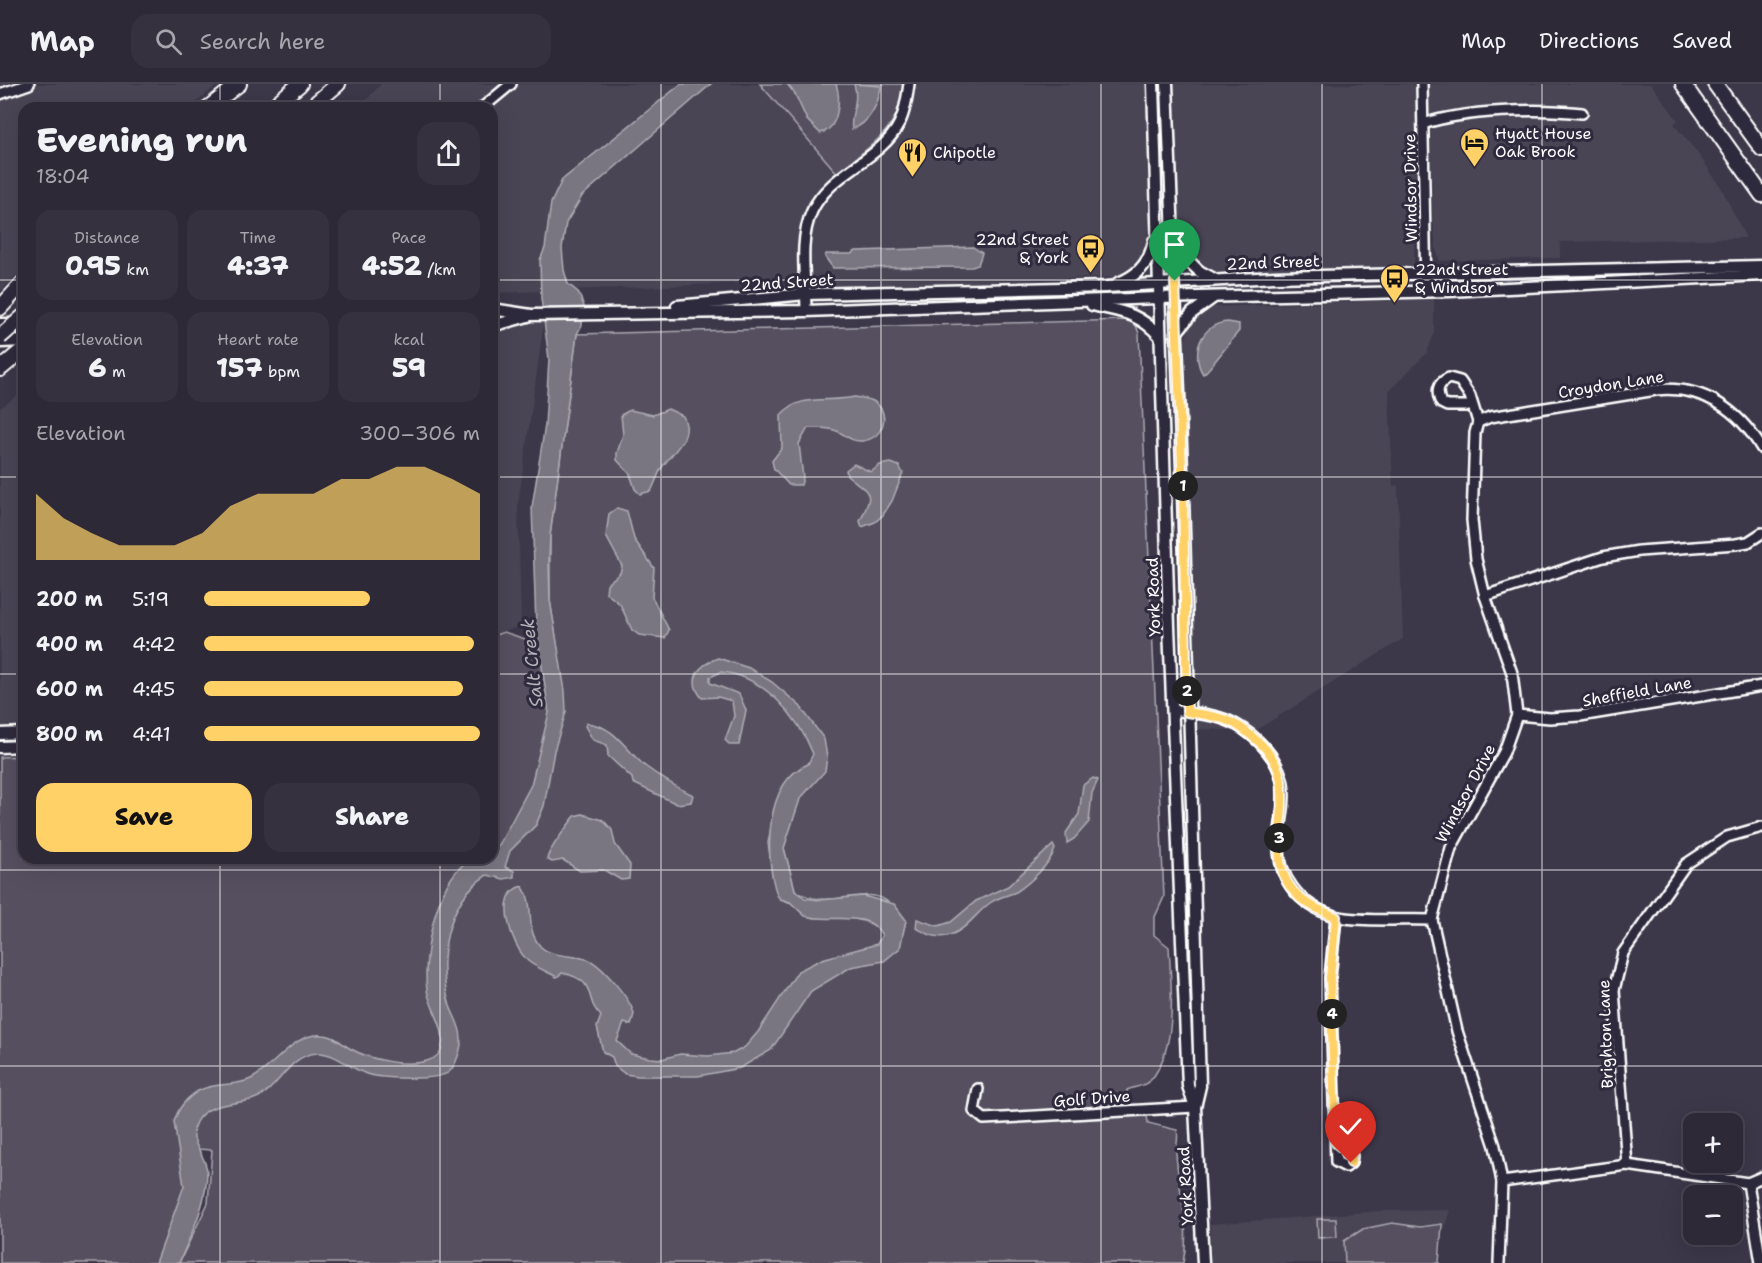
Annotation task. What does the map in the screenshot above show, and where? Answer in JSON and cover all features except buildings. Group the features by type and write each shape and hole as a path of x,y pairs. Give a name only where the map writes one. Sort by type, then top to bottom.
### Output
{"highway":[{"path":"216,102 239,84"},
{"path":"278,102 300,84"},
{"path":"317,102 338,84"},
{"path":"1683,84 1762,195"},
{"path":"1715,84 1762,149"},
{"path":"0,308 18,288"},
{"path":"0,337 18,321"},
{"path":"0,369 18,354"}],"main road":[{"name":"York Road","path":"1153,84 1158,298 1188,1086 1195,1107 1203,1263"},
{"name":"York Road","path":"1167,84 1183,494 1187,712 1200,1086 1195,1107"},
{"path":"1106,287 1126,280 1143,268 1152,252 1157,223"},
{"path":"1173,246 1198,271 1214,279"},
{"name":"22nd Street","path":"605,312 806,294 1106,287 1214,279 1762,266"},
{"name":"22nd Street","path":"498,310 531,315 605,312 806,311 1175,297 1559,288 1762,275"},
{"path":"1176,333 1192,313 1214,296"},
{"path":"1077,302 1131,313 1145,320 1160,336"},
{"name":"22nd Street","path":"498,324 531,315"},
{"path":"0,324 18,323"},
{"path":"0,342 18,341"},
{"path":"0,734 18,733"},
{"path":"0,747 18,746"}],"street":[{"path":"0,94 29,84"},
{"path":"489,102 511,84"},
{"path":"806,311 805,237 812,212 825,191 894,132 904,112 909,84"},
{"name":"Windsor Drive","path":"1422,84 1426,291"},
{"path":"1423,124 1446,116 1558,111 1582,113"},
{"name":"Croydon Lane","path":"1478,422 1490,417 1656,390 1682,390 1707,396 1725,406 1737,416 1762,450"},
{"name":"Windsor Drive","path":"1473,406 1478,422 1475,433 1472,520 1476,559 1485,596 1492,609 1512,674 1517,715 1504,752 1451,848 1432,920 1457,1031 1489,1123 1502,1182 1499,1263"},
{"path":"1485,596 1603,557 1639,551 1736,544 1748,542 1762,533"},
{"name":"Sheffield Lane","path":"1517,715 1550,718 1580,716 1762,686"},
{"path":"1173,710 1214,716 1236,724 1263,745 1272,756 1283,784 1278,847 1283,873 1299,897 1310,905 1336,917 1432,920"},
{"name":"Brighton Lane","path":"1627,1165 1614,990 1623,953 1686,864 1727,837 1762,827"},
{"path":"1336,917 1330,978 1336,1143"},
{"name":"Golf Drive","path":"978,1089 974,1111 980,1118 991,1120 1195,1107"},
{"path":"1502,1182 1627,1165 1748,1183 1762,1177"},
{"path":"1748,1183 1761,1263"}],"shaded area":[{"path":"0,84 219,84 196,102 18,102 18,274 0,292"},
{"path":"381,84 761,84 837,173 815,196 805,214 799,243 798,281 498,293 498,102 364,102"},
{"path":"681,84 711,84 582,196 566,223 562,248 564,270 568,284 578,292 584,306 582,325 577,334 550,536 550,600 565,691 566,712 554,751 544,806 536,825 510,851 505,867 514,871 514,877 504,879 487,875 473,886 462,900 448,933 444,970 446,989 461,1039 456,1061 452,1069 443,1075 394,1078 364,1073 325,1054 308,1055 299,1059 271,1088 254,1099 222,1105 207,1111 196,1122 194,1129 195,1142 207,1172 198,1219 179,1263 156,1263 184,1186 174,1122 183,1104 193,1094 210,1086 251,1079 260,1074 293,1044 312,1036 331,1036 359,1053 398,1063 427,1061 435,1057 442,1046 442,1031 427,990 426,975 435,916 450,880 461,867 465,864 498,864 498,846 531,785 549,713 536,627 532,507 545,425 549,359 541,298 540,260 545,248 551,203 562,180"},
{"path":"760,84 904,84 902,99 890,125 881,136 837,173"},
{"path":"787,84 836,84 838,105 835,120 826,131 820,133 807,120 795,94"},
{"path":"854,84 881,86 873,112 864,122 852,129 856,96"},
{"path":"913,84 1146,84 1149,250 1136,271 1119,277 833,287 821,285 811,273 809,250 810,229 819,206 827,193 881,151 909,107"},
{"path":"1172,84 1417,84 1414,267 1213,272 1200,267 1190,259 1181,243"},
{"path":"1429,84 1651,84 1678,120 1674,124 1721,187 1746,238 1560,242 1560,258 1440,261 1436,250 1433,221"},
{"path":"973,247 982,253 978,265 972,267 833,268 825,257 826,254 851,254 856,251"},
{"path":"1434,299 1434,334 1427,353 1389,391 1393,486 1398,485 1403,639 1255,731 1194,729 1186,491 1185,341 1191,320 1208,307"},
{"path":"1128,320 1136,325 1139,334 1164,897 1154,919 1154,935 1169,947 1171,1013 1167,1047 1162,1062 1148,1082 1127,1090 1126,1115 1147,1116 1148,1123 1177,1130 1177,1167 1186,1235 1183,1263 179,1263 208,1203 212,1150 181,1148 189,1188 161,1263 0,1263 0,757 18,756 18,864 498,864 498,634 504,632 558,650 550,600 550,536 577,334","holes":["773,817 791,825 784,848 795,890 819,899 876,896 885,900 906,920 901,940 867,922 785,901 773,876 768,843"]},
{"path":"544,322 518,505 521,626 498,634 498,325"},
{"path":"1228,322 1239,324 1239,331 1203,374 1198,358 1200,341 1211,328"},
{"path":"18,395 18,728 0,729 0,408"},
{"path":"854,397 871,400 879,406 884,418 880,430 870,439 858,441 834,430 808,428 799,444 803,478 801,485 789,485 774,469 772,461 782,448 781,415 788,408 805,401"},
{"path":"668,409 683,416 686,424 684,438 661,469 651,491 640,494 635,489 630,474 617,460 623,435 621,415 630,410 653,415"},
{"path":"891,463 899,466 903,473 892,501 883,515 875,522 862,527 860,521 868,503 868,494 847,475 846,470 854,464 871,472 880,465"},
{"path":"617,508 627,511 634,539 654,568 652,597 669,630 665,638 639,635 632,630 620,604 606,593 607,584 620,573 622,566 606,536 609,514"},
{"path":"718,658 749,668 772,682 800,706 824,739 827,757 825,771 800,799 784,848 795,890 805,898 820,900 863,896 894,904 906,920 900,948 884,961 851,967 811,991 771,1050 740,1068 698,1076 625,1074 615,1066 612,1057 603,1052 597,1027 601,1016 592,1003 586,985 574,976 562,973 557,977 531,963 522,954 511,933 508,921 508,899 513,891 522,886 529,901 533,932 541,947 551,953 586,959 599,967 614,982 634,1014 631,1025 624,1023 617,1041 631,1054 650,1058 662,1059 680,1054 708,1056 734,1053 745,1047 758,1032 798,971 822,959 877,944 882,935 875,927 857,919 805,916 790,902 780,899 777,895 770,861 769,842 775,803 783,787 794,773 808,764 813,754 789,712 778,700 751,681 721,672 710,677 710,683 739,694 746,710 739,745 730,745 725,740 734,716 732,701 718,697 702,698 695,685 700,669"},
{"path":"587,723 597,725 613,734 645,766 693,795 691,802 677,804 633,783 632,778 608,756 607,745 593,740 585,726"},
{"path":"1093,778 1098,780 1092,793 1089,822 1074,839 1067,843 1066,833 1079,814 1083,785"},
{"path":"582,814 603,820 612,830 615,844 630,865 629,879 621,880 604,870 580,871 563,860 552,862 547,859 554,844 575,816"},
{"path":"1053,845 1055,849 1052,855 1033,878 1016,892 990,903 959,931 938,937 916,928 917,919 938,926 951,922 976,901 1008,886"},
{"path":"1450,1210 1439,1244 1439,1263 1211,1263 1210,1224 1380,1211"},
{"path":"1317,1219 1336,1219 1337,1237 1318,1238"},
{"path":"1392,1223 1420,1227 1442,1224 1439,1263 1345,1263 1344,1241 1363,1229"}],"place":[{"name":"Hyatt House Oak Brook","path":"1474,168"},
{"name":"Chipotle","path":"912,178"},
{"name":"22nd Street & York","path":"1090,274"},
{"name":"22nd Street & Windsor","path":"1394,304"}],"route":[{"path":"1175,281 1183,494 1187,712 1214,716 1236,724 1263,745 1272,756 1279,769 1284,791 1278,847 1283,873 1299,897 1310,905 1336,917 1330,978 1336,1143 1352,1156 1351,1163"}],"water label":[{"name":"Salt Creek","path":"532,663"}]}
